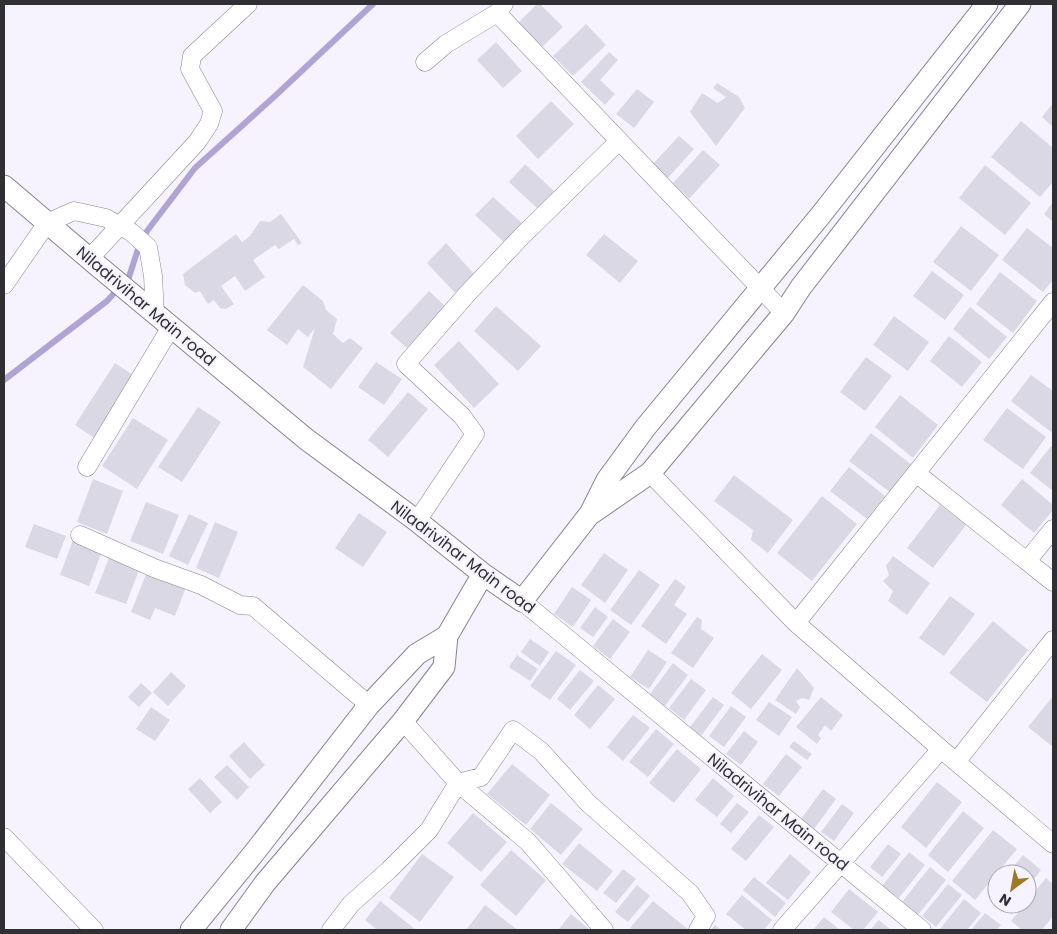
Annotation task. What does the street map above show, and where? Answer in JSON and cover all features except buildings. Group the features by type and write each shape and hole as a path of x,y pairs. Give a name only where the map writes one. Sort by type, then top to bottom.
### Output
{"street":[{"path":"93,263 120,226 197,142 209,124 212,111 190,69 192,56 248,4"},
{"path":"522,601 589,515 606,480 645,428 820,216 987,4"},
{"path":"589,515 650,473 784,313 807,280 1020,4"},
{"path":"425,62 446,44 501,8 619,140 784,313"},
{"path":"416,521 475,434 462,416 406,364 467,294 522,236 619,140"},
{"name":"Niladrivihar Main road","path":"4,186 93,263 306,440 416,521 483,574 522,601 922,930"},
{"path":"4,285 47,223 74,211 106,218 131,232 148,247 163,320 87,467"},
{"path":"796,623 1053,302"},
{"path":"650,473 796,623 941,750 1053,844"},
{"path":"916,473 1053,582"},
{"path":"1027,561 1053,529"},
{"path":"80,535 154,568 201,585 240,605 253,606 369,705"},
{"path":"235,929 265,883 403,721 444,667 447,636 483,574"},
{"path":"191,930 369,705 417,654 447,636"},
{"path":"956,762 1053,640"},
{"path":"403,721 458,783 528,842 604,930"},
{"path":"332,930 351,904 430,830 458,783 481,777 513,730 541,750 588,803 690,893 706,916 698,930"},
{"path":"784,929 941,750"},
{"path":"4,837 94,930"}],"waterway":[{"path":"4,380 107,301 129,277 139,246 147,231 195,168 373,4"}]}
